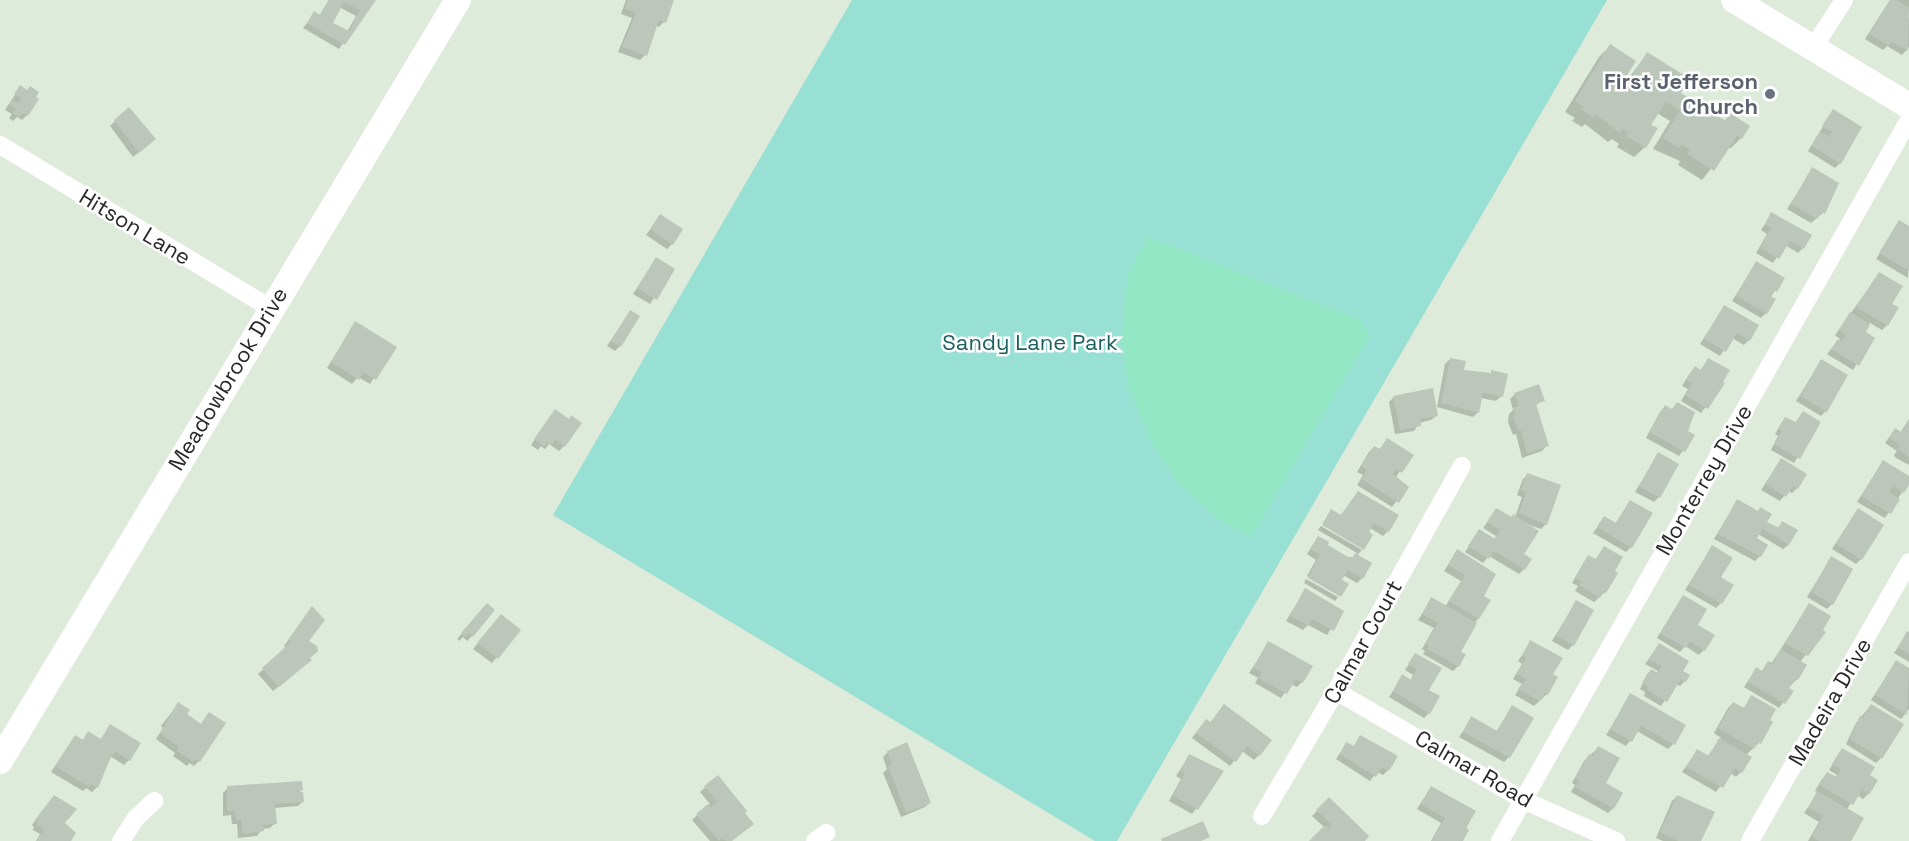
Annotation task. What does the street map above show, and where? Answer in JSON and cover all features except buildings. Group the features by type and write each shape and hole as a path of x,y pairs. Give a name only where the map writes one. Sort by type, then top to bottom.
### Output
{"main road":[{"name":"Meadowbrook Drive","path":"0,761 270,308 458,0"},
{"path":"1734,0 1909,106"}],"street":[{"path":"1813,48 1844,0"},
{"name":"Monterrey Drive","path":"1500,841 1909,120"},
{"name":"Hitson Lane","path":"0,145 270,308"},
{"name":"Calmar Court","path":"1262,816 1336,691 1462,466"},
{"name":"Madeira Drive","path":"1750,841 1909,562"},
{"name":"Calmar Road","path":"1336,691 1523,800 1616,841"},
{"path":"121,841 136,818 154,801"}],"green space":[{"name":"Sandy Lane Park","path":"852,0 1607,0 1117,841 1095,841 553,515"},
{"path":"1148,237 1361,320 1370,336 1251,537 1218,519 1177,482 1154,448 1129,389 1121,337 1128,274"}],"place":[{"name":"First Jefferson Church","path":"1770,94"}]}
